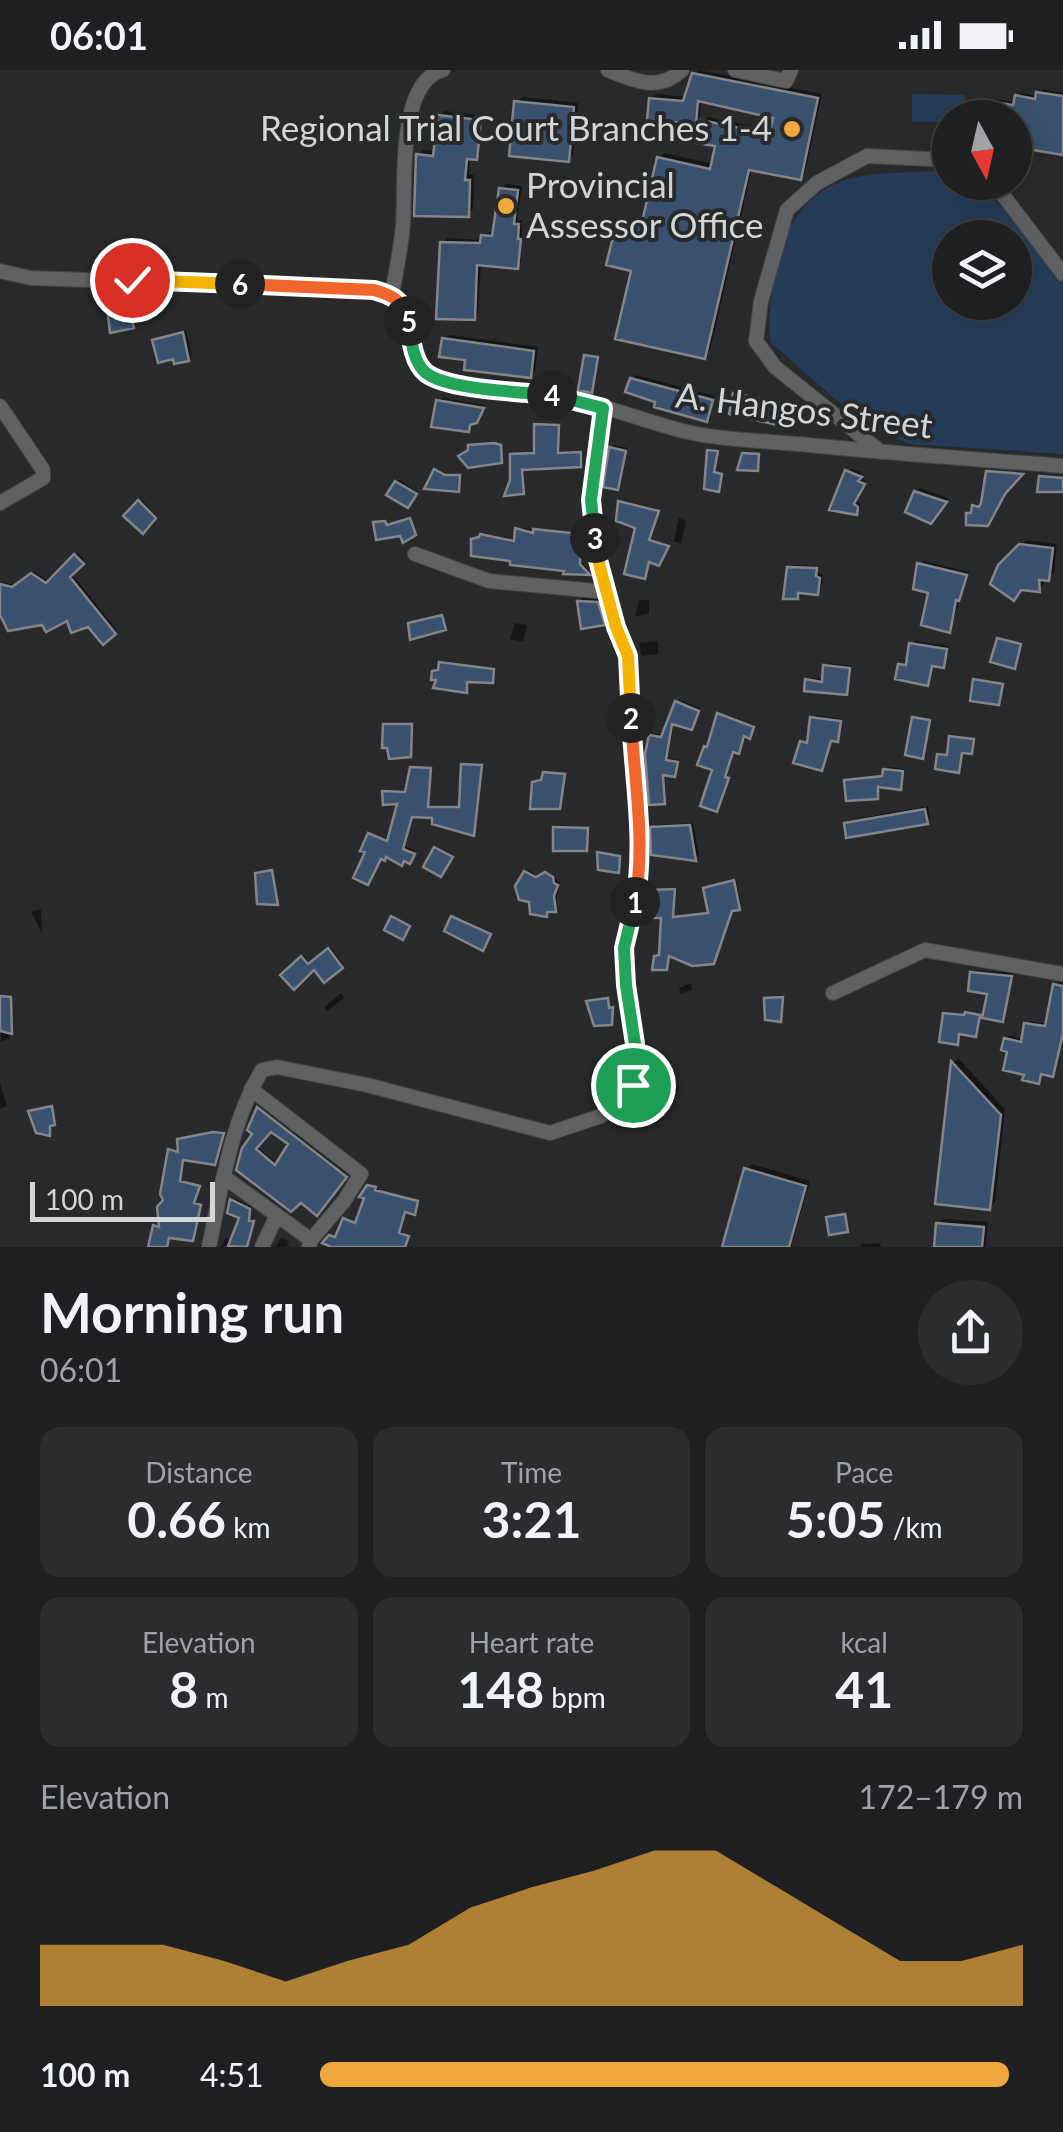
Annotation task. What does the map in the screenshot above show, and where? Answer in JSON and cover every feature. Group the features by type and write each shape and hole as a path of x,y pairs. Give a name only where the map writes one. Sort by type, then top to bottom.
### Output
{"street":[{"path":"0,271 31,278 374,290 392,294 414,96 434,72 444,70"},
{"path":"611,71 648,84 672,79 682,70"},
{"path":"735,70 786,81 791,70"},
{"path":"881,453 776,367 756,341 761,300 787,210 817,183 866,156 932,159"},
{"path":"1007,200 1063,274"},
{"name":"A. Hangos Street","path":"392,294 408,315 415,356 425,372 466,385 552,395 695,434 1063,466"},
{"path":"0,406 42,470 43,478 0,503"},
{"path":"209,1247 224,1177 251,1088 262,1070 276,1068 367,1084 550,1133 601,1116 633,1085 635,1044 624,948 638,881 639,815 628,656 598,560 591,500 603,408"},
{"path":"415,554 489,581 607,592"},
{"path":"833,993 925,950 1063,974"},
{"path":"224,1177 311,1244 362,1174 251,1088"},
{"path":"262,1247 277,1215"}],"shaded area":[{"path":"912,94 965,95 965,100 932,100 932,122 912,122"},
{"path":"932,171 932,200 994,200 1014,220 932,220 932,320 1032,320 1032,244 1063,284 1063,454 910,444 866,426 770,342 775,271 791,226 821,192 842,181 874,174"}],"building":[{"path":"692,73 818,98 801,180 749,170 705,359 615,339 631,271 606,265 617,221 641,226 657,157 710,169 715,146 696,143 701,120 769,134 773,118 698,101 696,124 647,120 649,98 683,101"},
{"path":"1036,92 1063,96 1063,155 1032,150 1032,100 1014,100 1015,95 1035,99"},
{"path":"514,101 574,107 569,162 509,156"},
{"path":"438,115 481,120 477,160 467,159 469,217 414,216 416,154 433,156"},
{"path":"499,188 518,190 514,224 519,224 521,239 518,269 477,265 475,320 436,319 440,242 480,243 481,235 492,236"},
{"path":"137,298 141,318 132,319 134,328 110,333 107,307"},
{"path":"183,332 189,361 174,364 173,359 158,363 152,340"},
{"path":"442,338 534,351 531,378 464,370 465,360 439,357"},
{"path":"584,355 598,357 592,393 578,390"},
{"path":"630,378 713,400 707,422 654,407 655,402 625,392"},
{"path":"733,393 795,406 791,428 729,414"},
{"path":"436,400 484,408 469,432 431,427"},
{"path":"534,424 559,425 558,453 581,452 581,467 522,470 524,494 504,496 510,480 510,454 534,453"},
{"path":"468,445 501,445 502,463 468,468 458,456 468,450"},
{"path":"609,447 626,451 618,490 603,487"},
{"path":"707,450 718,451 714,472 722,474 719,492 704,489"},
{"path":"742,453 759,454 758,471 737,470"},
{"path":"434,469 445,475 460,475 459,492 424,489"},
{"path":"845,470 862,477 858,481 865,484 854,504 858,507 857,515 829,510"},
{"path":"986,471 1023,474 1005,494 988,526 966,525 966,513 971,513 972,505 979,507 981,503"},
{"path":"1039,476 1063,478 1063,492 1037,492"},
{"path":"395,481 417,494 408,508 386,495"},
{"path":"914,491 947,502 931,524 905,512"},
{"path":"138,500 156,518 143,534 123,516"},
{"path":"618,501 659,511 649,540 669,546 659,566 649,562 645,579 624,574 635,528 616,521"},
{"path":"410,518 416,535 403,543 400,536 376,540 373,522 385,521 387,525"},
{"path":"515,528 533,533 533,529 581,534 580,564 590,575 563,574 564,571 471,556 471,539 480,534 514,541"},
{"path":"1019,544 1053,548 1049,581 1039,580 1040,592 1021,590 1014,601 990,584 998,565"},
{"path":"74,554 84,564 70,577 116,634 103,645 88,627 71,633 67,621 46,632 42,625 8,631 0,615 0,584 12,587 31,573 46,583"},
{"path":"917,563 967,575 959,601 956,600 950,633 921,625 928,593 913,589"},
{"path":"787,567 817,568 818,595 798,593 798,599 783,599"},
{"path":"577,601 598,602 605,625 581,629"},
{"path":"442,615 446,630 410,640 408,623"},
{"path":"997,638 1021,644 1015,669 990,662"},
{"path":"909,643 947,649 944,668 932,666 928,686 895,679 898,664 906,665"},
{"path":"439,662 494,669 493,683 467,682 467,693 433,688 436,680 431,680 432,671 438,670"},
{"path":"823,665 850,668 847,695 804,691 805,679 822,682"},
{"path":"973,679 1003,684 999,705 970,701"},
{"path":"675,701 699,711 692,730 672,724 666,760 678,762 675,777 663,775 665,804 649,805 645,754 649,735 661,737"},
{"path":"717,713 754,727 750,739 744,736 739,754 733,752 717,812 700,806 712,770 697,765"},
{"path":"810,717 841,721 838,742 831,741 822,771 793,763 800,741 807,743"},
{"path":"912,717 930,720 923,759 905,755"},
{"path":"383,724 412,724 411,757 389,759 387,748 382,748"},
{"path":"949,736 974,739 972,754 962,753 959,773 935,769 937,754 947,755"},
{"path":"461,764 482,765 474,836 432,824 432,818 412,817 403,849 415,854 410,864 404,861 402,866 386,857 385,861 381,859 368,885 353,878 365,852 360,851 368,833 387,841 397,804 383,805 382,791 405,792 410,767 431,768 428,807 459,807"},
{"path":"883,769 903,771 901,790 878,787 878,799 846,801 844,780 882,776"},
{"path":"543,772 565,774 560,809 530,809 532,782 541,780"},
{"path":"925,809 928,824 846,838 844,823"},
{"path":"690,825 696,861 651,855 650,827"},
{"path":"553,827 588,828 587,851 553,851"},
{"path":"434,847 453,857 441,877 423,867"},
{"path":"597,852 620,856 619,873 598,870"},
{"path":"272,870 278,905 257,904 255,873"},
{"path":"524,871 536,877 545,872 553,877 558,885 554,896 556,912 547,912 547,917 530,914 529,902 519,900 515,886"},
{"path":"734,880 740,910 732,911 714,964 692,966 669,956 667,970 652,970 654,956 659,955 661,918 651,918 647,912 648,890 675,889 673,917 708,913 703,888"},
{"path":"391,916 410,926 403,940 384,930"},
{"path":"451,916 491,934 483,951 444,931"},
{"path":"328,948 343,968 324,983 314,970 294,990 280,975 301,956 308,964"},
{"path":"970,972 1012,976 1003,1022 982,1018 987,994 968,991"},
{"path":"1053,984 1063,986 1063,1033 1053,1077 1041,1074 1039,1084 1003,1070 1007,1052 1001,1050 1004,1038 1021,1042 1024,1023 1045,1026"},
{"path":"0,996 11,997 12,1034 0,1031"},
{"path":"783,997 781,1022 765,1020 764,998"},
{"path":"608,998 609,1008 613,1007 612,1025 594,1026 586,1001"},
{"path":"943,1013 980,1015 976,1037 959,1034 958,1045 939,1042"},
{"path":"951,1061 1001,1115 990,1210 935,1204"},
{"path":"52,1106 55,1125 50,1126 50,1136 36,1133 28,1111"},
{"path":"257,1107 347,1177 317,1216 301,1203 291,1212 236,1170 242,1148 252,1134 247,1130","holes":["271,1132 288,1144 275,1165 256,1149"]},
{"path":"224,1133 215,1165 183,1160 180,1181 200,1186 194,1203 201,1205 193,1241 169,1238 167,1247 148,1247 153,1225 159,1227 157,1207 163,1200 160,1194 168,1149 178,1152 177,1139"},
{"path":"744,1168 806,1186 789,1247 722,1247"},
{"path":"367,1185 418,1201 415,1215 405,1212 399,1233 409,1236 405,1247 331,1247 322,1243 329,1235 335,1237 343,1218 355,1223 364,1198 359,1197"},
{"path":"230,1199 250,1209 249,1221 254,1221 247,1247 228,1246 239,1218 227,1213"},
{"path":"845,1214 848,1232 829,1235 826,1217"},
{"path":"936,1223 984,1227 982,1247 934,1247"}],"place":[{"name":"Regional Trial Court Branches 1-4","path":"792,129"},
{"name":"Provincial Assessor Office","path":"506,206"}],"route":[{"path":"132,280 374,290 392,294 408,315 415,356 425,372 441,380 552,395 603,408 591,500 598,560 628,656 639,815 638,881 624,948 635,1044 633,1085"}]}
